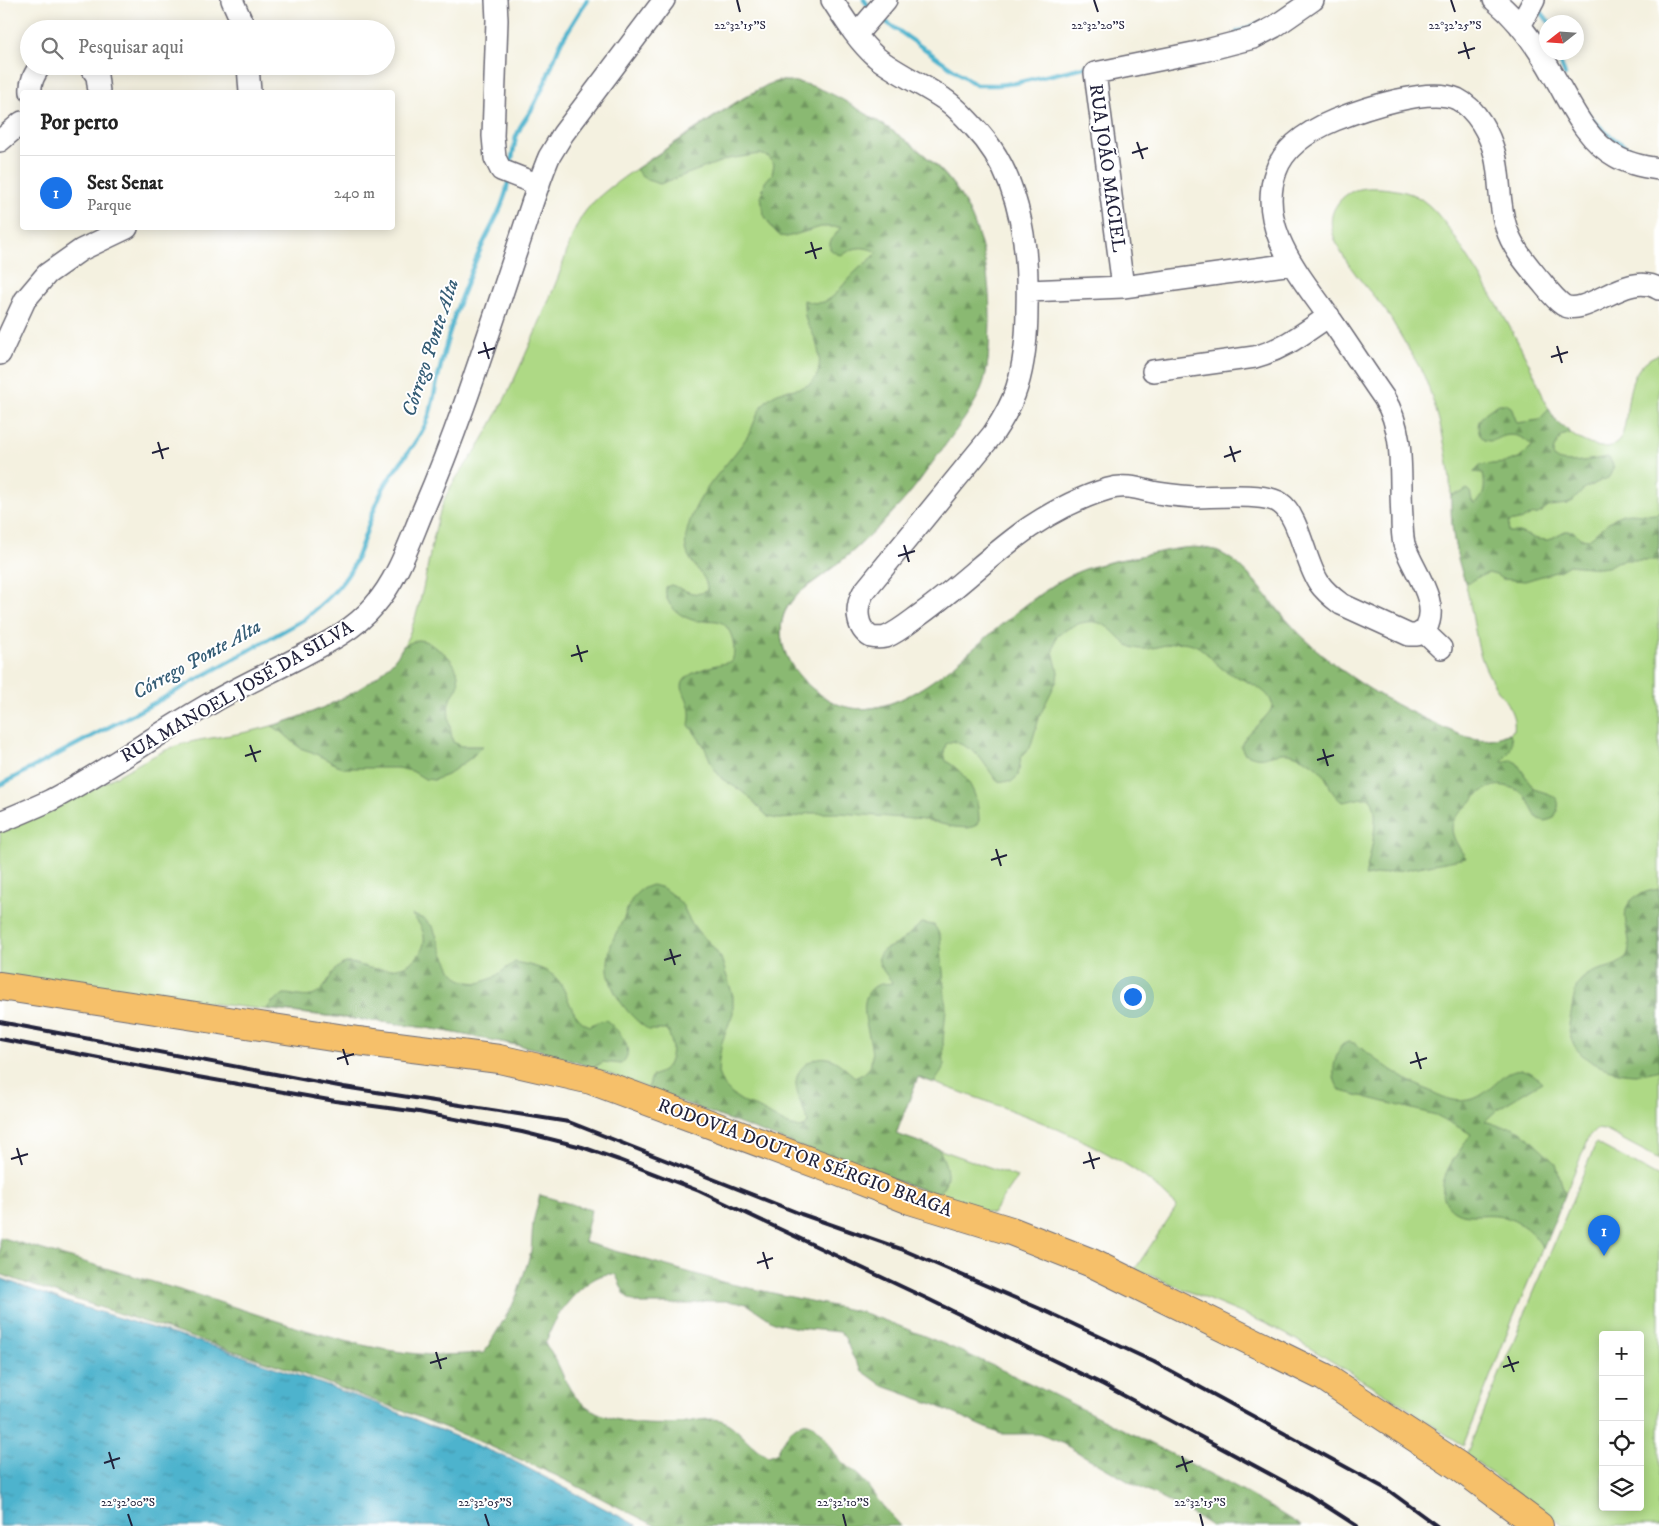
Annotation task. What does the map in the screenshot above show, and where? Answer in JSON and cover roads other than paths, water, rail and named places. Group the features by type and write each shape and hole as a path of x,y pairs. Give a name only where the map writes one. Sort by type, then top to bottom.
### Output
{"main road":[{"name":"RODOVIA DOUTOR SÉRGIO BRAGA","path":"0,986 348,1039 499,1059 591,1080 803,1158 910,1200 1011,1231 1092,1263 1324,1377 1457,1465 1539,1526"}],"street":[{"path":"232,0 241,20"},
{"path":"496,0 493,136 495,158 501,170 539,184"},
{"name":"RUA MANOEL JOSÉ DA SILVA","path":"0,822 52,799 234,690 327,643 353,627 376,605 391,582 441,470 549,156 562,134 664,0"},
{"path":"832,0 856,35 878,58 946,100 976,128 995,154 1010,185 1020,215 1028,291 1024,356 1017,387 1008,409 993,434 863,593 859,602 858,614 866,633 871,637 880,638 900,629 935,604 1036,523 1095,493 1117,486 1139,487 1190,497 1256,497 1274,499 1287,509 1315,575 1320,584 1333,598 1341,604 1409,635 1417,635 1426,629 1430,620 1430,608 1426,592 1411,562 1404,542 1396,424 1387,404 1292,264 1278,236 1271,204 1274,174 1288,150 1308,133 1337,119 1403,99 1424,96 1446,96 1457,99 1476,116 1495,154 1500,180 1503,216 1518,253 1559,302 1573,308 1630,286 1646,285 1659,290"},
{"path":"856,35 886,0"},
{"name":"RUA JOÃO MACIEL","path":"1123,287 1095,73 1203,51 1253,38 1274,27 1313,0"},
{"path":"1494,0 1520,26 1554,76 1578,117 1600,144 1625,161 1648,168 1659,169"},
{"path":"1520,26 1534,0"},
{"path":"31,90 34,75"},
{"path":"96,75 99,90"},
{"path":"249,75 250,90"},
{"path":"0,141 20,124"},
{"path":"0,354 25,300 47,274 81,250 123,230"},
{"path":"1028,291 1123,287 1292,264"},
{"path":"1153,372 1267,354 1283,347 1329,316"},
{"path":"1423,632 1441,648"}],"water":[{"path":"0,1278 66,1302 226,1350 375,1403 510,1459 638,1526 0,1526"}],"waterway":[{"name":"Córrego Ponte Alta","path":"510,168 516,137 543,87 561,42 587,0"},
{"name":"Córrego Ponte Alta","path":"864,0 870,8"},
{"name":"Córrego Ponte Alta","path":"1538,8 1544,15"},
{"name":"Córrego Ponte Alta","path":"879,17 976,85 1016,83 1093,65"},
{"name":"Córrego Ponte Alta","path":"1237,32 1260,23"},
{"name":"Córrego Ponte Alta","path":"1560,60 1565,75"},
{"name":"Córrego Ponte Alta","path":"1586,112 1615,140 1631,150 1650,158"},
{"name":"Córrego Ponte Alta","path":"0,785 160,700 303,620 342,583 357,558 384,487 418,438 427,421 446,344 458,306 476,260 504,199 509,178"}],"railway":[{"path":"0,1022 344,1087 569,1122 801,1214 901,1249 1043,1310 1154,1362 1388,1490 1437,1526"},
{"path":"0,1039 198,1077 335,1101 419,1112 522,1132 582,1147 619,1160 699,1191 1104,1385 1309,1495 1357,1526"}],"place":[{"name":"Sest Senat","path":"1604,1256"}]}
